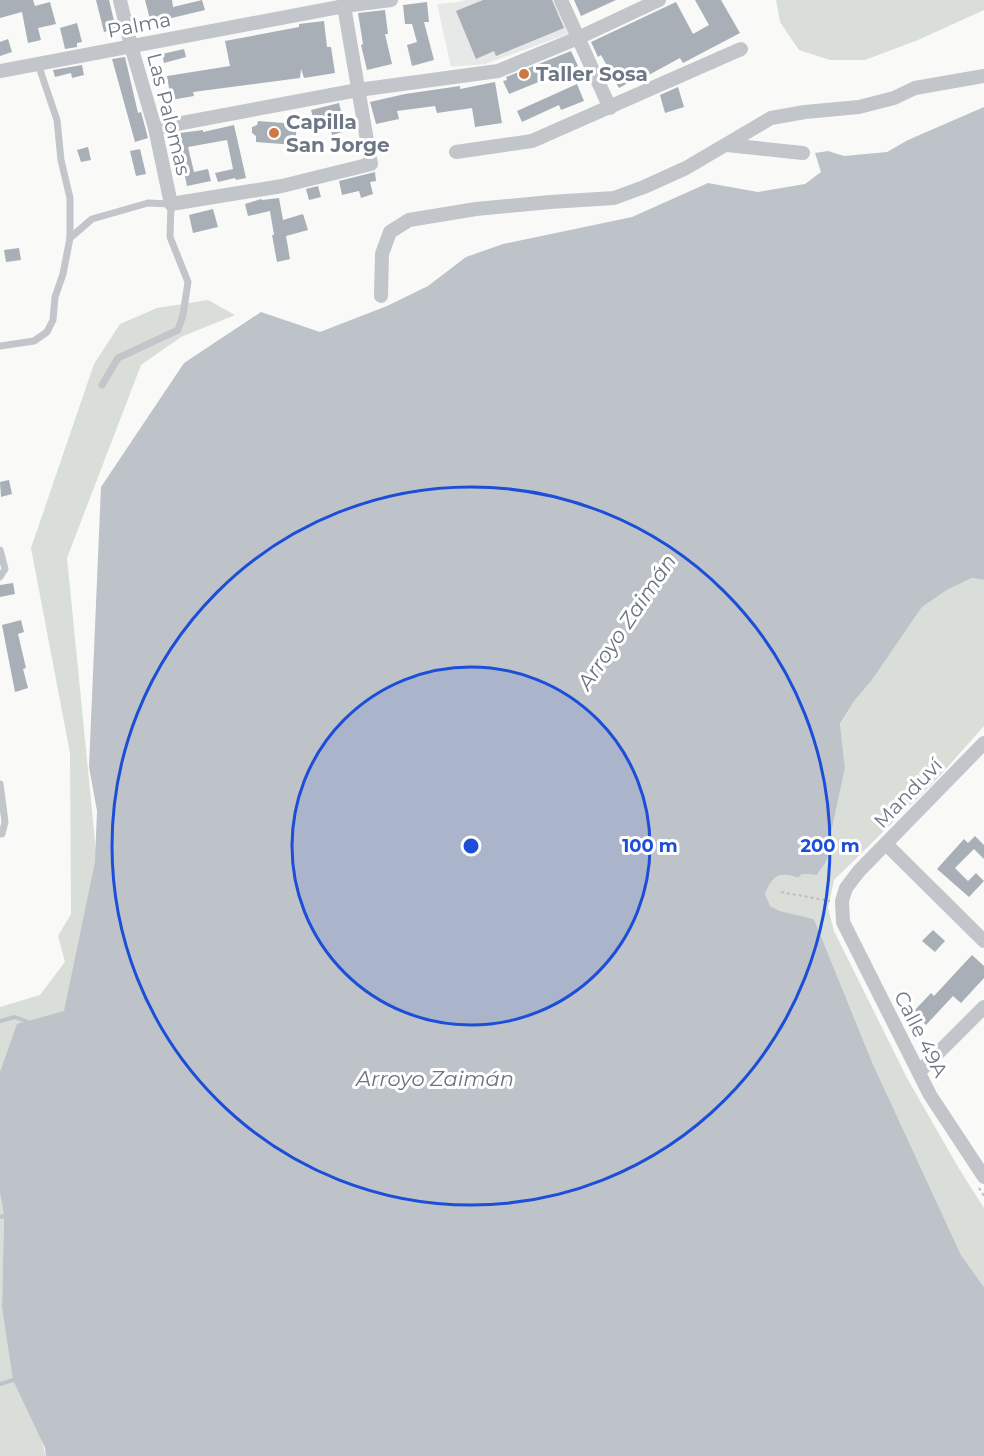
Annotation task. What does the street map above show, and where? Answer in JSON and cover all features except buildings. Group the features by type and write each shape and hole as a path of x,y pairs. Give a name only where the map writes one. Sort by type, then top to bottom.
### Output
{"street":[{"name":"Las Palomas","path":"120,0 155,128 171,204"},
{"name":"Palma","path":"0,71 344,6 391,0"},
{"path":"561,0 610,108"},
{"path":"155,128 358,90 498,71 578,38 659,0"},
{"path":"171,204 282,186 371,164 344,6"},
{"path":"456,152 531,141 741,49"},
{"path":"381,296 381,254 390,232 409,220 476,209 614,198 644,188 686,168 771,118 859,106 894,98 915,88 984,76"},
{"path":"727,145 802,153"},
{"name":"Manduví","path":"837,902 859,871 984,743"},
{"path":"886,844 984,940"},
{"name":"Calle 49A","path":"837,902 843,922 930,1095 981,1182"},
{"path":"919,1072 984,1007"}],"lane":[{"path":"0,346 34,341 47,332 53,320 55,297 63,274 70,238 70,198 61,160 57,120 38,64"},
{"path":"70,238 92,219 148,203 171,204 170,237 188,282 183,315 178,330 118,358 102,385"},
{"path":"0,550 5,569 0,577"},
{"path":"0,784 5,822 2,834 0,834"}],"path":[{"path":"781,892 837,902"},
{"path":"981,1182 984,1196"}],"shaded area":[{"path":"465,0 554,0 568,34 485,64 451,67 437,4"},
{"path":"776,0 984,0 984,10 918,40 865,60 830,60 799,50 780,22"},
{"path":"208,300 235,315 181,337 141,365 67,558 105,941 64,1011 0,1076 0,1007 40,995 65,962 58,936 71,914 70,753 31,548 94,364 120,324 157,308"},
{"path":"972,578 984,580 984,726 936,780 834,880 828,908 834,931 907,1078 984,1208 984,1287 961,1255 872,1062 814,919 769,906 765,894 777,876 786,875 798,878 802,874 817,875 826,862 832,846 830,838 845,768 840,725 855,700 872,680 922,607 947,590"},
{"path":"0,1193 4,1216 2,1307 46,1456 0,1456"}],"water":[{"name":"Arroyo Zaimán","path":"984,107 984,580 972,578 947,590 922,607 872,680 855,700 840,724 845,768 830,838 832,846 826,862 817,875 802,874 798,878 786,875 777,876 765,894 770,906 780,911 814,919 872,1062 961,1255 984,1287 984,1456 46,1456 45,1448 13,1380 2,1307 4,1216 0,1193 0,1072 17,1024 64,1011 95,862 97,811 89,767 101,487 184,363 261,312 320,332 387,306 428,286 466,257 503,244 632,217 708,183 758,192 805,184 821,172 815,153 828,151 844,156 887,152 908,140"}],"waterway":[{"path":"0,1021 15,1017 28,1022"},
{"path":"0,1217 4,1216"},
{"path":"0,1384 13,1380"}],"place":[{"name":"Taller Sosa","path":"524,74"},
{"name":"Capilla San Jorge","path":"274,133"}]}
